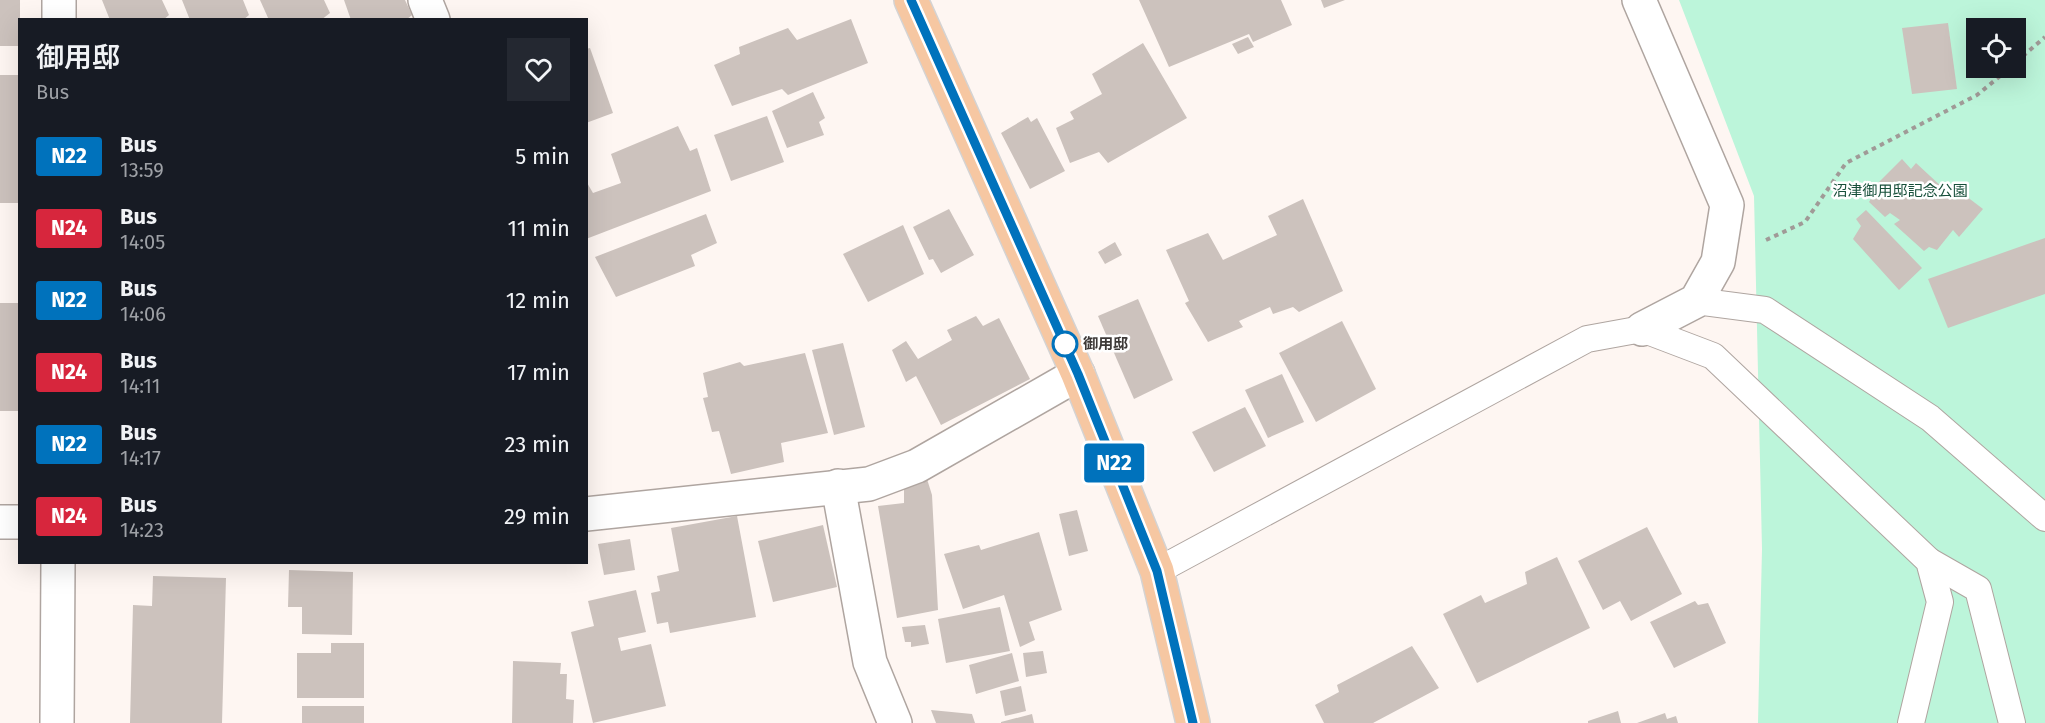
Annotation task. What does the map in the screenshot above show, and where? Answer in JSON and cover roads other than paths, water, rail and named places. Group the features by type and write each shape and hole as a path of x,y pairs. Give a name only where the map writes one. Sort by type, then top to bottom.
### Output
{"highway":[{"path":"912,1 1078,374 1157,571 1193,723"}],"street":[{"path":"58,0 58,18"},
{"path":"425,0 432,18"},
{"path":"1639,0 1727,205 1718,262 1696,301 1642,329"},
{"path":"588,514 869,484 917,466 1078,374"},
{"path":"838,486 870,662 895,723"},
{"path":"0,522 18,522"},
{"path":"57,723 58,564"}],"lane":[{"path":"1696,301 1765,310 1929,418 2045,518"},
{"path":"1157,571 1587,339 1642,329 1713,356 1929,561 1978,589 2012,723"},
{"path":"1911,723 1940,602 1929,561"}],"place":[{"name":"御用邸","path":"1065,344"}],"park label":[{"name":"沼津御用邸記念公園","path":"1900,191"}]}
